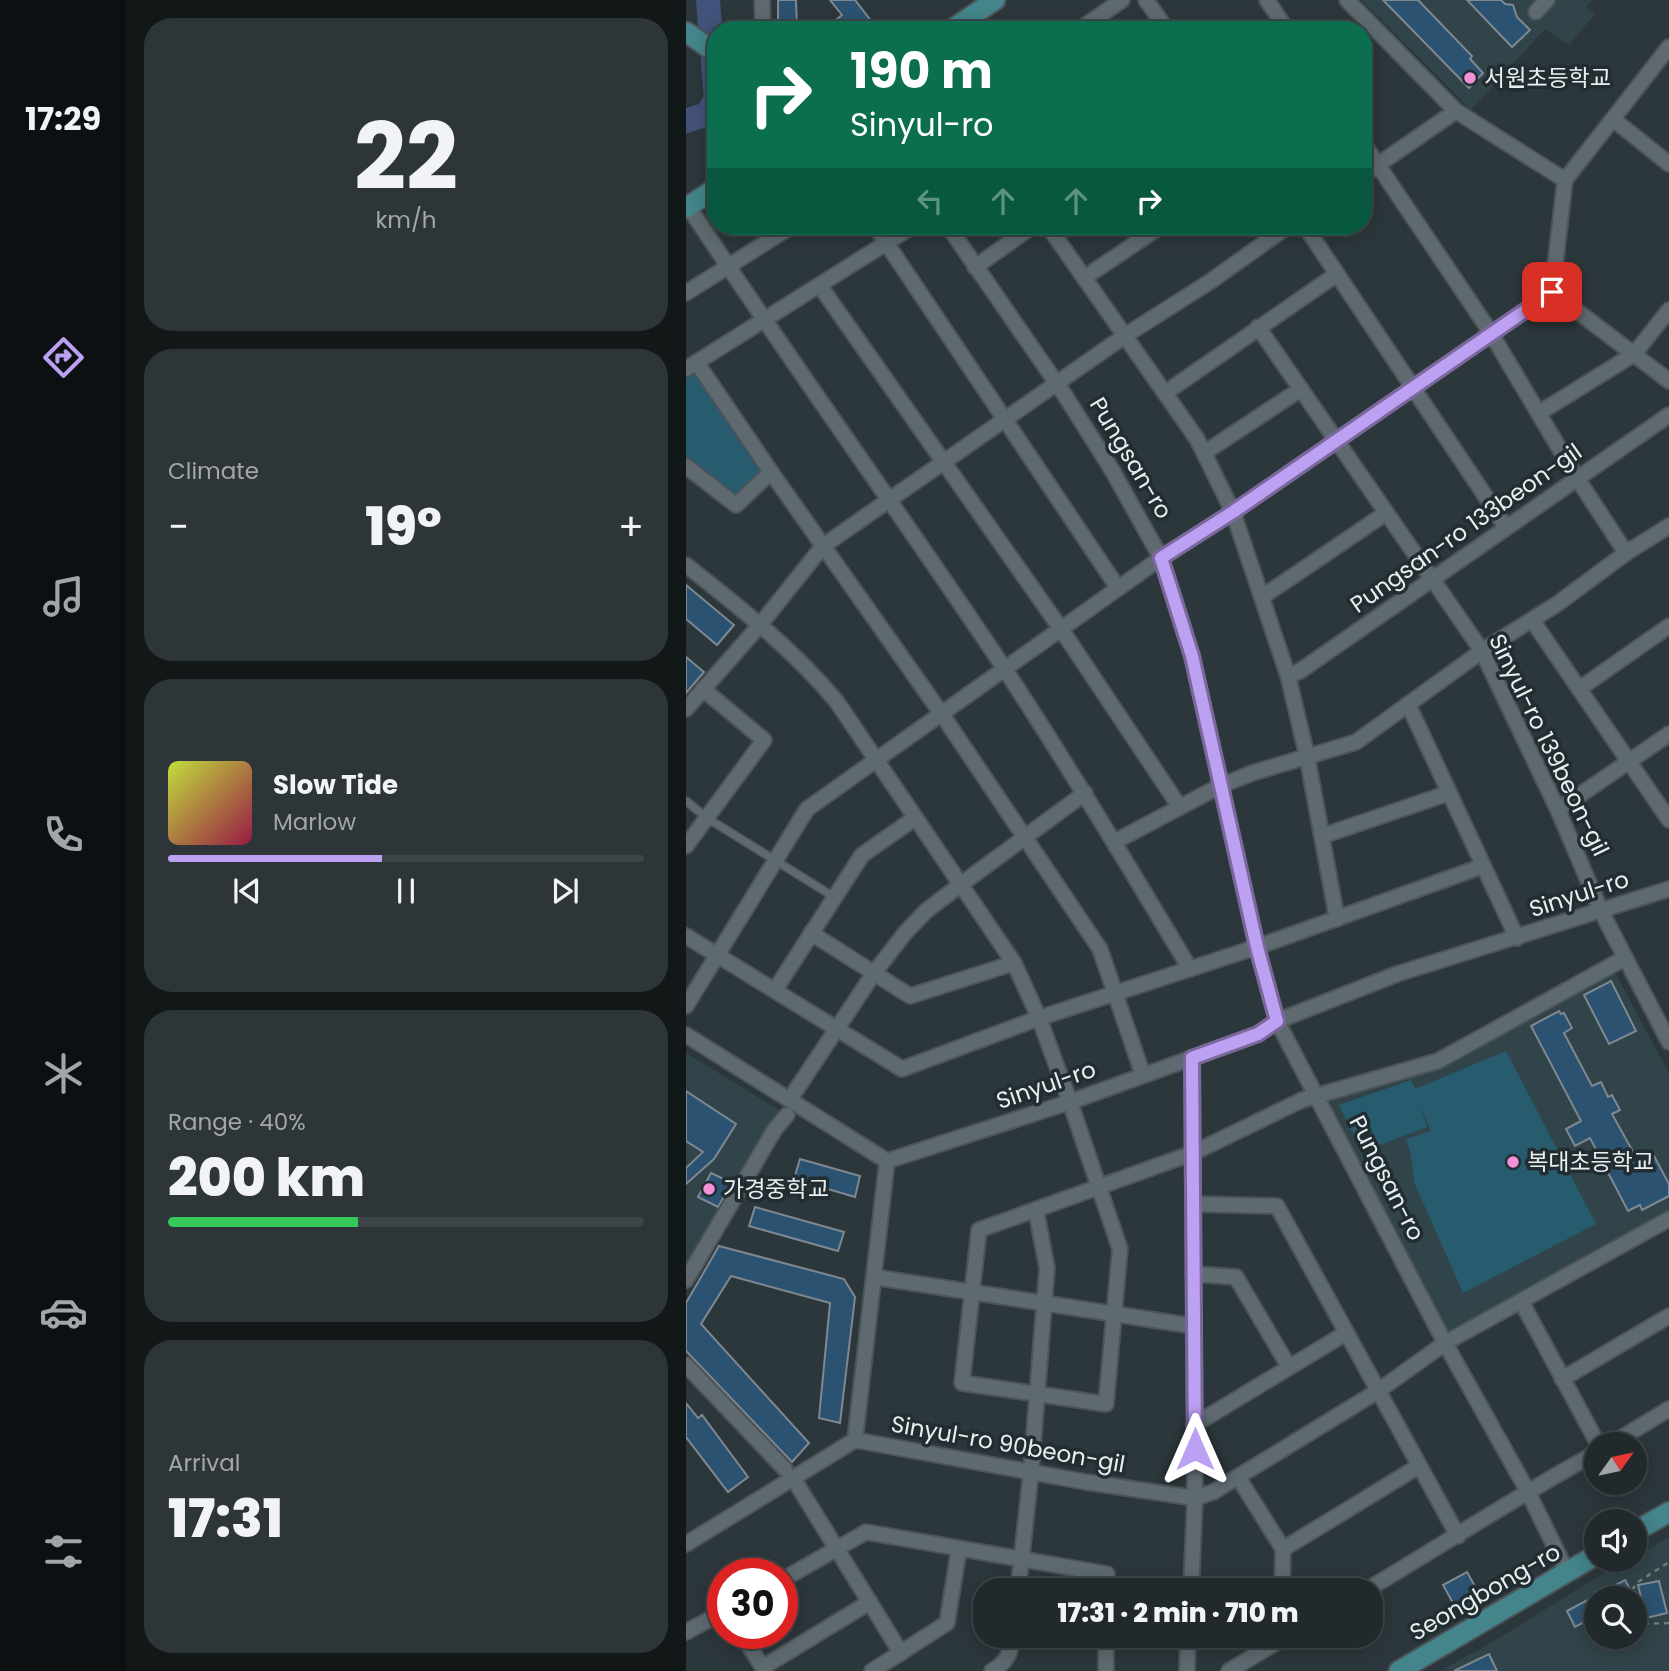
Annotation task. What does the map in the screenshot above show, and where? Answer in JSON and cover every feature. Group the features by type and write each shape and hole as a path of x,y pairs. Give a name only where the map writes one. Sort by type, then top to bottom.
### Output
{"street":[{"path":"762,0 763,21"},
{"path":"964,21 995,0"},
{"path":"1092,21 1122,0"},
{"path":"1146,0 1161,21"},
{"path":"1266,0 1281,21"},
{"path":"1347,0 1368,21"},
{"path":"1536,12 1548,0"},
{"path":"1372,25 1456,111 1565,180"},
{"path":"686,32 707,47"},
{"path":"686,1006 807,809 1161,558 1233,512 1552,292 1565,180 1669,47"},
{"path":"1372,169 1456,111"},
{"path":"1613,119 1669,164"},
{"path":"1372,156 1491,333 1577,478 1626,553"},
{"path":"707,194 687,207 1004,669 1097,812 1190,969"},
{"path":"686,293 777,235"},
{"path":"881,235 1118,588"},
{"path":"899,235 691,366 771,472 941,713 1100,949 1143,1075"},
{"name":"Pungsan-ro","path":"954,235 1112,470 1161,558 1192,656 1257,947 1277,1021 1446,1343 1527,1490 1567,1572"},
{"path":"975,267 1020,235"},
{"path":"1054,235 1197,439 1233,512 1288,676 1307,756 1337,919"},
{"path":"1084,278 1148,235"},
{"path":"686,709 760,625 823,546 1126,335 1211,281 1275,235"},
{"path":"1311,235 1506,527"},
{"path":"1165,393 1337,274"},
{"path":"820,286 1061,629 1179,806"},
{"path":"1552,292 1669,381"},
{"path":"1539,413 1634,354 1669,310"},
{"name":"Sinyul-ro 139beon-gil","path":"1258,327 1482,651 1558,810 1601,911 1669,1042"},
{"path":"1204,453 1301,389"},
{"name":"Pungsan-ro 133beon-gil","path":"1288,676 1300,671 1669,415"},
{"path":"686,466 736,505 771,472"},
{"path":"1262,597 1386,513"},
{"path":"1114,842 1220,786 1252,773 1356,742 1482,651 1558,604 1626,553 1669,526"},
{"path":"686,565 760,625 816,677 837,702 1014,963 1039,1018 1100,1186 1120,1249 1106,1404 962,1383 979,1230 1036,1210 1100,1186 1193,1153 1316,1095 1438,1060 1625,958"},
{"path":"1532,620 1669,820"},
{"path":"1579,689 1669,626"},
{"path":"686,846 764,740 703,689"},
{"path":"1408,704 1517,938"},
{"path":"1558,810 1669,734"},
{"path":"790,1099 874,973 912,926 961,885 1085,793"},
{"path":"1322,836 1449,793"},
{"path":"775,990 862,855 915,818"},
{"path":"686,936 902,1069 1039,1018 1257,947 1483,866"},
{"name":"Sinyul-ro","path":"887,1161 1070,1101 1258,1034 1277,1021 1397,974 1669,889"},
{"path":"811,933 910,996 1014,963"},
{"path":"686,1035 887,1161 855,1440 789,1473 686,1544"},
{"path":"1192,1058 1195,1499 1192,1578"},
{"path":"686,1280 775,1129 787,1115"},
{"path":"1193,1204 1277,1206 1458,1536"},
{"path":"1019,1578 1031,1472 1047,1268 1036,1210"},
{"path":"1195,1499 1213,1492 1378,1391 1446,1343 1669,1219"},
{"path":"1193,1274 1237,1277 1289,1367"},
{"path":"874,1278 1194,1326"},
{"path":"1521,1301 1591,1432"},
{"path":"1562,1379 1669,1316"},
{"path":"1194,1425 1346,1333"},
{"path":"686,1366 789,1473 901,1653"},
{"path":"1631,1432 1669,1409"},
{"name":"Sinyul-ro 90beon-gil","path":"855,1440 1195,1499"},
{"path":"1383,1580 1458,1536 1527,1490 1584,1459"},
{"path":"1283,1549 1419,1466"},
{"path":"1238,1477 1283,1549 1282,1578"},
{"path":"1647,1525 1669,1512"},
{"path":"798,1571 866,1532 1107,1573 1107,1578"},
{"path":"872,1671 947,1623 959,1549"},
{"name":"Seongbong-ro","path":"1399,1671 1584,1562"},
{"path":"751,1649 764,1669 870,1602"},
{"path":"686,1632 707,1621"},
{"path":"992,1671 1003,1664 1012,1648"},
{"path":"1106,1648 1106,1671"},
{"path":"1187,1671 1188,1648"},
{"path":"1229,1671 1268,1648"}],"lane":[{"path":"686,801 707,818 834,897"}],"path":[{"path":"1634,1586 1669,1562"},
{"path":"1647,1624 1669,1623"}],"shaded area":[{"name":"서원초등학교","path":"1362,0 1592,0 1586,7 1595,14 1569,45 1545,29 1471,110"},
{"path":"695,371 763,472 738,497 686,457 686,376"},
{"name":"복대초등학교","path":"1614,971 1669,1073 1669,1212 1450,1333 1329,1112 1329,1106 1333,1101 1447,1066"},
{"path":"1506,1051 1596,1224 1463,1293 1414,1182 1406,1139 1431,1131 1421,1106 1427,1127 1362,1152 1339,1105 1411,1080 1415,1089"},
{"name":"가경중학교","path":"686,1053 779,1110 686,1268"},
{"path":"1669,1537 1669,1671 1440,1671 1606,1572 1647,1572 1647,1549"}],"building":[{"path":"778,0 796,0 797,21 778,21"},
{"path":"830,0 855,0 871,21 834,21 842,15"},
{"path":"1383,0 1418,0 1472,56 1470,59 1483,73 1469,88"},
{"path":"1467,0 1501,0 1505,4 1513,5 1517,17 1530,30 1512,47"},
{"path":"686,585 734,625 717,645 686,619"},
{"path":"686,657 704,672 686,693"},
{"path":"1611,981 1636,1031 1609,1044 1584,995"},
{"path":"1559,1011 1564,1013 1572,1028 1564,1033 1592,1086 1601,1082 1608,1097 1612,1095 1620,1110 1612,1114 1637,1159 1649,1153 1651,1157 1654,1156 1669,1184 1669,1196 1642,1210 1640,1205 1628,1211 1590,1138 1575,1146 1566,1129 1581,1121 1531,1026"},
{"name":"가경중학교","path":"686,1091 736,1124 714,1159 686,1184 686,1168 703,1152 686,1141"},
{"path":"800,1159 860,1176 855,1197 794,1179"},
{"path":"711,1173 732,1183 718,1207 698,1197"},
{"path":"755,1207 844,1232 838,1251 749,1226"},
{"path":"719,1246 844,1279 855,1297 840,1423 819,1418 830,1303 731,1276 701,1324 809,1443 792,1462 686,1351 686,1303"},
{"path":"686,1403 698,1418 702,1415 748,1477 728,1492 686,1437"},
{"path":"1467,1572 1482,1599 1458,1612 1443,1585"},
{"path":"1625,1580 1628,1586 1614,1586"},
{"path":"1659,1581 1667,1613 1647,1618 1647,1586 1638,1585"},
{"path":"1584,1602 1584,1622 1575,1627 1567,1611"},
{"path":"1489,1654 1497,1671 1454,1671"}],"waterway":[{"path":"708,0 710,21"},
{"path":"686,121 707,114"}],"place":[{"name":"서원초등학교","path":"1470,78"},
{"name":"복대초등학교","path":"1513,1162"},
{"name":"가경중학교","path":"709,1189"}],"route":[{"path":"1195,1449 1192,1058 1258,1034 1277,1021 1257,947 1192,656 1161,558 1233,512 1552,292"}]}
